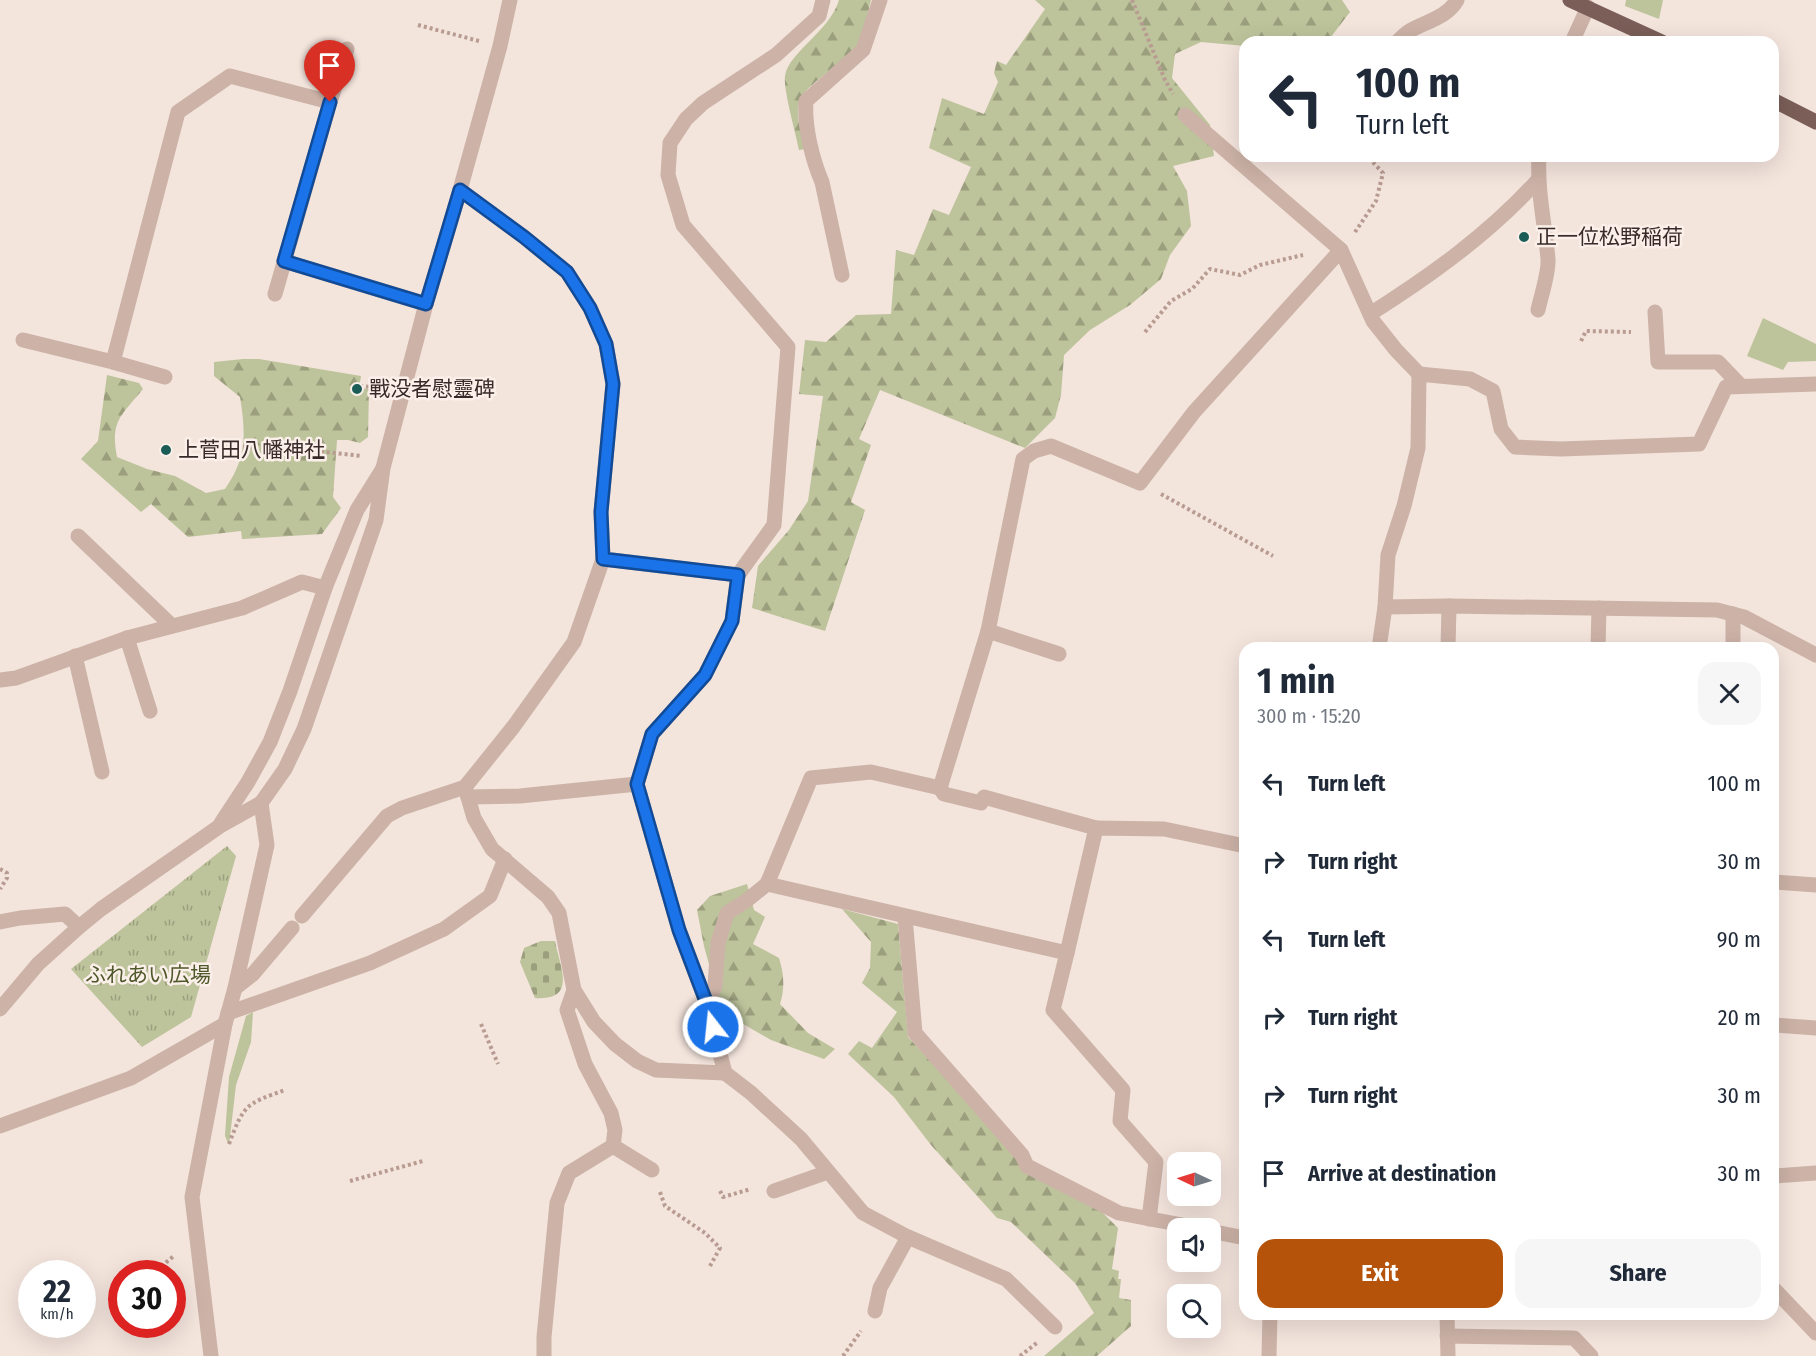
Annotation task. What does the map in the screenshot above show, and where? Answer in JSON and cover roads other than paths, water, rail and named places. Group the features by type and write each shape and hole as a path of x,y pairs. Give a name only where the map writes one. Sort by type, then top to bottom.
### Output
{"main road":[{"path":"1570,0 1649,36"},
{"path":"1779,103 1816,120"}],"street":[{"path":"0,1009 38,964 79,927 101,909 220,826 261,802 285,769 304,729 376,520 383,468 426,304 500,46 510,0"},
{"path":"725,1073 707,1004 679,930 637,784 652,734 705,675 732,621 738,575 774,525 788,347 683,225 668,175 670,143 686,119 703,103 776,55 819,16 823,0"},
{"path":"842,275 824,189 817,171 804,117 806,101 863,50 880,0"},
{"path":"1404,36 1436,19 1457,0"},
{"path":"1575,36 1588,7"},
{"path":"275,294 347,50"},
{"path":"113,362 178,112 230,76 330,102"},
{"path":"1185,115 1239,162"},
{"path":"1239,162 1341,250 1373,321 1419,374 1470,379 1493,391 1501,429 1515,447 1561,449 1699,444 1726,387 1816,384"},
{"path":"1538,310 1548,261 1537,181 1539,162"},
{"path":"1370,314 1425,279 1507,211 1537,181"},
{"path":"460,190 567,272 590,308 606,344 613,384 601,512 603,559 574,642 467,792"},
{"path":"940,788 988,631 1023,459 1034,451 1051,446 1140,483 1194,412 1341,250"},
{"path":"284,261 426,304"},
{"path":"1655,312 1658,362 1718,362 1741,386"},
{"path":"23,340 165,377"},
{"path":"1380,642 1385,607 1388,555 1404,507 1418,448 1419,374"},
{"path":"220,826 270,742 357,510 383,468"},
{"path":"78,536 172,626"},
{"path":"603,559 738,575"},
{"path":"0,680 16,678 128,638 242,608 302,582 326,588"},
{"path":"1448,642 1449,606"},
{"path":"1385,607 1717,610 1744,617 1816,655"},
{"path":"1598,642 1599,608"},
{"path":"1733,614 1733,642"},
{"path":"988,631 1059,654"},
{"path":"128,638 150,711"},
{"path":"75,656 102,772"},
{"path":"707,1004 715,986 718,943 727,913 767,884 811,778 871,772 940,788 944,794 981,803 984,797 1096,828 1164,829 1239,845"},
{"path":"235,988 253,975 387,816 402,808 467,792 520,796 637,784"},
{"path":"467,792 474,818 492,849 548,897 559,913 574,990 594,1022 615,1044 637,1061 656,1070 725,1073 752,1093 801,1139 862,1212 909,1237 1006,1279 1054,1327"},
{"path":"211,1356 192,1197 226,1018 235,988 267,845 261,802"},
{"path":"1096,828 1053,1010 1123,1090 1120,1121 1156,1162 1149,1219"},
{"path":"0,1126 131,1078 226,1018 370,963 444,929 490,896 505,859"},
{"path":"1779,882 1816,885"},
{"path":"767,884 905,918 1068,954"},
{"path":"0,922 65,914 79,927"},
{"path":"905,918 915,1033 1022,1155 1027,1166 1119,1213 1167,1222"},
{"path":"574,990 567,1010 585,1064 611,1113 615,1130 613,1146"},
{"path":"1779,1025 1816,1028"},
{"path":"613,1146 652,1170"},
{"path":"544,1356 557,1203 569,1173 613,1146"},
{"path":"774,1191 828,1172"},
{"path":"1779,1176 1816,1173"},
{"path":"1221,1233 1239,1237"},
{"path":"875,1311 880,1288 909,1237"},
{"path":"1779,1294 1816,1333"},
{"path":"1269,1356 1270,1320"},
{"path":"1447,1320 1448,1356"},
{"path":"1447,1336 1574,1338 1591,1356"}],"place":[{"name":"正一位松野稲荷","path":"1524,237"},
{"name":"戰没者慰靈碑","path":"357,389"},
{"name":"上菅田八幡神社","path":"166,450"}],"park label":[{"name":"ふれあい広場","path":"148,975"}]}
